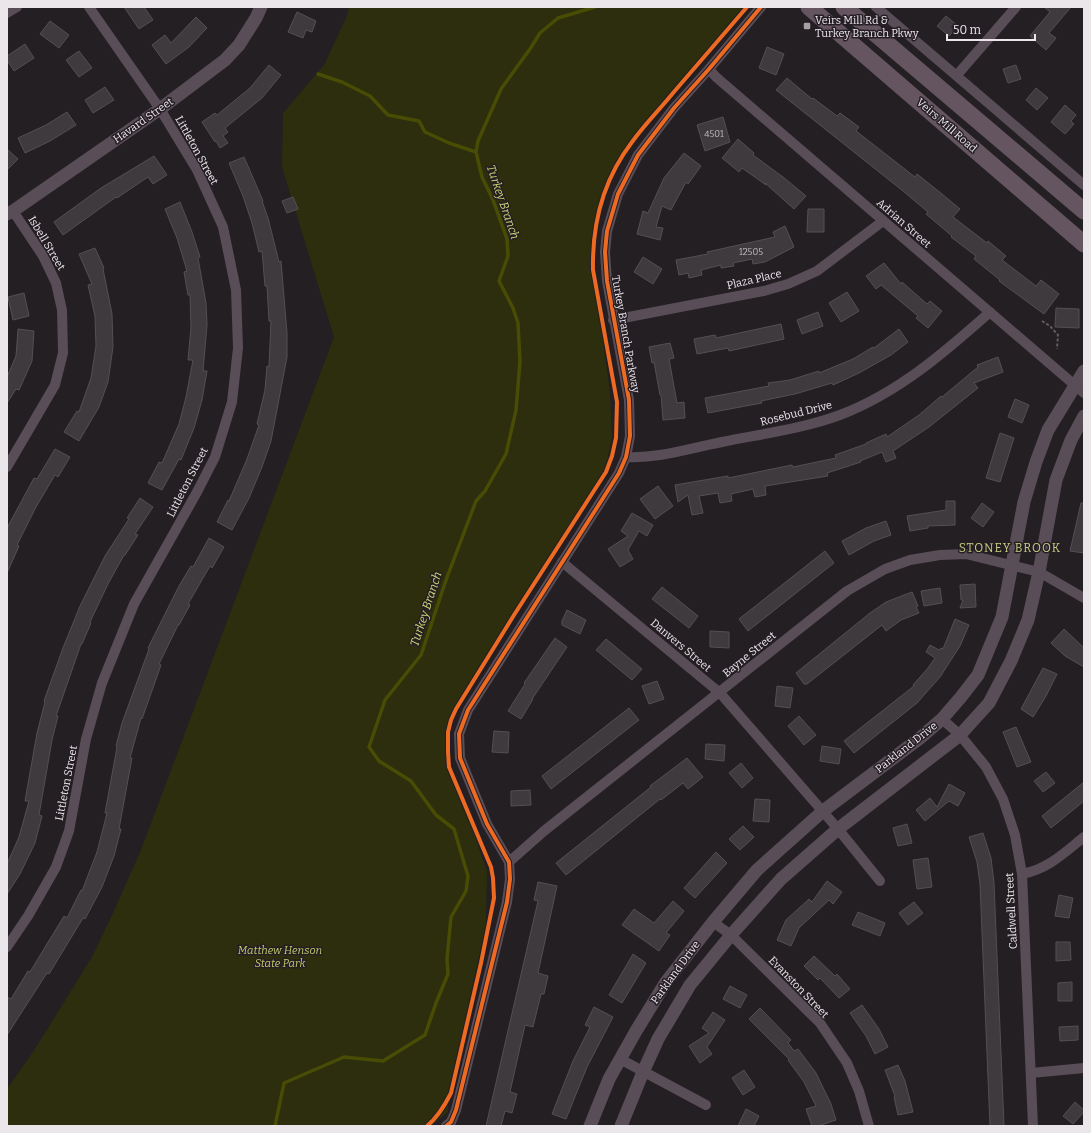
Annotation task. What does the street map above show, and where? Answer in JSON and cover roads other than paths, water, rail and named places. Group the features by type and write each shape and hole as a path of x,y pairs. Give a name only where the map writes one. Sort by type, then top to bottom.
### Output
{"main road":[{"name":"Veirs Mill Road","path":"809,7 1084,244"},
{"name":"Veirs Mill Road","path":"844,7 1084,211"}],"street":[{"path":"7,13 16,7"},
{"name":"Littleton Street","path":"7,947 28,916 56,867 69,831 86,739 102,683 134,604 215,457 232,402 238,348 236,290 223,227 198,170 160,109 89,7"},
{"name":"Havard Street","path":"10,212 160,109 225,60 239,45 261,7"},
{"name":"Turkey Branch Parkway","path":"446,1126 451,1122 456,1110 507,902 510,879 509,862 487,824 460,758 459,734 468,710 619,473 626,456 630,436 629,400 613,320 607,281 605,252 607,230 618,194 638,155 674,108 761,7"},
{"path":"876,7 1084,185"},
{"path":"957,76 1016,7"},
{"name":"Adrian Street","path":"709,69 716,77 882,221 1079,389"},
{"name":"Isbell Street","path":"7,467 55,385 63,353 62,310 56,283 43,256 10,212"},
{"name":"Plaza Place","path":"613,320 764,291 788,284 817,271 882,221"},
{"name":"Rosebud Drive","path":"626,456 640,458 670,453 808,425 841,414 893,390 954,344 990,312"},
{"name":"Parkland Drive","path":"590,1126 608,1079 666,982 713,922 757,870 823,811 920,738 942,719 978,675 1002,616 1024,502 1036,462 1048,430 1079,389 1084,371"},
{"name":"Parkland Drive","path":"620,1126 658,1039 690,985 731,935 781,879 838,829 960,735 989,703 1011,661 1028,620 1039,572 1056,480 1071,440 1084,416"},
{"name":"Bayne Street","path":"509,862 544,831 720,693 847,590 885,569 910,560 966,554 1039,572 1084,598"},
{"name":"Danvers Street","path":"562,562 720,693 823,811 880,881"},
{"name":"Caldwell Street","path":"942,719 960,735 986,767 1003,799 1015,835 1022,874 1033,1126"},
{"path":"1022,874 1036,871 1049,864 1084,837"},
{"name":"Evanston Street","path":"713,922 731,935 820,1024 847,1063 859,1091 869,1126"},
{"path":"620,1059 706,1105"},
{"path":"1031,1073 1084,1068"}],"waterway":[{"name":"Turkey Branch","path":"275,1126 284,1083 344,1057 383,1061 425,1035 448,974 447,959 451,917 466,891 468,876 454,829 436,815 411,781 379,761 369,747 385,700 421,655 446,580 476,501 485,491 506,454 516,410 520,361 518,323 513,308 499,281 508,256 507,239 493,200 482,177 476,152 478,141 501,89 540,33 558,18 595,7"},
{"path":"318,74 342,82 370,96 388,115 419,121 425,132 449,143 476,152"}],"place":[{"name":"Veirs Mill Rd & Turkey Branch Pkwy","path":"807,26"}],"district":[{"name":"STONEY BROOK","path":"1010,548"}],"park label":[{"name":"Matthew Henson State Park","path":"280,956"}]}
